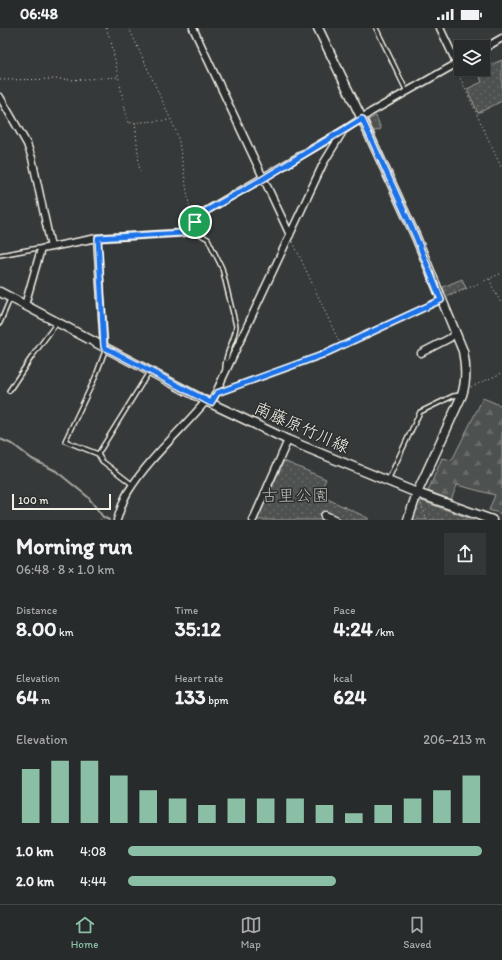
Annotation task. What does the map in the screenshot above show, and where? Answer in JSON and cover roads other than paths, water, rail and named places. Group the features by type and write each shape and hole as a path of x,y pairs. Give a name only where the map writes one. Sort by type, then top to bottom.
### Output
{"street":[{"path":"193,28 290,235"},
{"path":"318,28 362,119 416,237 463,351 466,364 463,391 417,493 408,520"},
{"path":"440,28 454,57"},
{"path":"490,45 502,38"},
{"path":"25,305 41,249 98,238 194,231 195,222 199,215 263,179 362,119 370,112 454,65"},
{"path":"0,97 27,144 32,158 51,247"},
{"path":"117,520 127,493 148,465 217,393 323,164 344,130"},
{"path":"98,238 105,348"},
{"name":"南藤原竹川線","path":"0,292 209,402 288,440 417,493 492,520"},
{"path":"421,353 450,338 455,333"},
{"path":"253,520 288,440"},
{"path":"325,516 334,520"}],"lane":[{"path":"376,28 407,92"},
{"path":"194,231 208,239 222,268 236,326 224,363 225,375"},
{"path":"0,255 32,249 41,249"},
{"path":"0,323 7,303 11,298"},
{"path":"9,392 57,322"},
{"path":"105,348 95,378 65,441 98,454 102,461 133,485"},
{"path":"98,454 149,371"},
{"path":"388,480 420,412 463,391"}],"waterway":[{"path":"0,439 14,445 32,459 56,471 88,497 103,517 109,520"}],"park label":[{"name":"古里公園","path":"295,495"}]}
